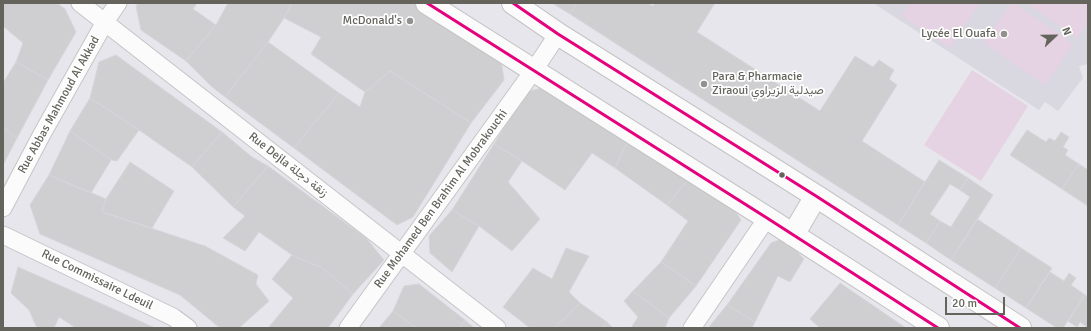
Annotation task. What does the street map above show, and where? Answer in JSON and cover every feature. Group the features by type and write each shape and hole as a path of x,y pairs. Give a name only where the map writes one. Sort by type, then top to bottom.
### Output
{"main road":[{"path":"427,3 938,328"},
{"path":"513,3 558,34 816,196 1020,328"},
{"path":"793,235 816,196"}],"street":[{"name":"Rue Dejla زنقة دجلة","path":"80,3 497,328"},
{"name":"Rue Abbas Mahmoud Al Akkad","path":"3,208 42,134 105,22 118,3"},
{"name":"Rue Mohamed Ben Brahim Al Mobrakouchi","path":"348,328 534,70 558,34"},
{"path":"692,328 767,218"},
{"name":"Rue Commissaire Ldeuil","path":"3,235 173,317 188,328"}],"shaded area":[{"name":"Lycée El Ouafa","path":"873,3 1088,3 1088,64 1079,66 1083,78 1058,111 1045,102 1039,110"},
{"path":"910,3 980,3 950,48 902,16"},
{"path":"1011,3 1014,3 1073,44 1045,85 984,43"},
{"path":"1026,3 1088,3 1088,22 1077,38"},
{"path":"972,70 1028,106 981,181 924,145"}],"building":[{"path":"3,3 57,3 65,9 76,32 48,80 16,62 23,43 3,26"},
{"path":"138,3 197,3 193,9 216,25 186,61 141,30 136,6"},
{"path":"228,3 292,3 268,42 225,97 211,86 186,61 216,25"},
{"path":"292,3 415,3 501,60 504,80 471,123 390,71 365,92 311,54 321,37 284,18"},
{"path":"552,3 577,3 570,14"},
{"path":"577,3 648,3 653,6 655,3 715,3 697,32 820,111 855,56 873,67 879,60 894,70 889,79 897,85 862,141 925,182 898,225 570,14"},
{"path":"268,42 339,93 294,148 225,97"},
{"path":"116,55 222,132 192,167 90,98 99,62"},
{"path":"16,62 48,80 17,138 3,127 3,83"},
{"path":"390,71 471,123 413,217 397,225 294,148 339,93 360,107 365,92"},
{"path":"545,87 629,138 615,168 592,153 565,190 494,144 526,92"},
{"path":"90,98 139,130 117,161 111,160 70,131"},
{"path":"3,127 17,138 3,165"},
{"path":"1027,130 1046,142 1049,138 1055,141 1061,132 1069,137 1063,147 1068,150 1065,155 1079,164 1062,189 1010,155"},
{"path":"70,131 111,160 91,193 49,175"},
{"path":"222,132 252,157 268,166 233,207 192,167"},
{"path":"629,138 693,174 667,205 615,168"},
{"path":"494,144 522,161 508,182 540,219 512,251 479,226 452,210"},
{"path":"939,160 968,178 960,190 950,184 930,214 940,221 926,243 898,225"},
{"path":"130,162 174,191 152,228 102,212 106,199"},
{"path":"1079,164 1088,170 1088,206 1062,189"},
{"path":"268,166 366,238 384,260 353,294 322,268 292,255 259,232 245,251 223,238 245,216 233,207"},
{"path":"693,174 731,205 741,220 696,286 661,262 688,221 667,205"},
{"path":"49,175 106,199 102,212 205,246 258,275 256,284 269,301 239,328 220,328 180,295 40,234 30,205"},
{"path":"968,178 993,195 951,260 926,243 940,221 951,227 970,197 960,190"},
{"path":"452,210 479,226 452,272 430,253 429,236"},
{"path":"977,219 1021,248 995,288 951,260"},
{"path":"784,238 804,259 790,282 778,276 755,322 727,305 771,243"},
{"path":"566,248 589,256 569,292 580,303 554,328 530,328 503,307 533,268 552,279"},
{"path":"1021,248 1052,268 1026,308 995,288"},
{"path":"292,255 322,268 353,294 328,328 268,328 293,298 272,279"},
{"path":"661,262 696,286 669,318 633,291"},
{"path":"18,267 155,328 76,328 59,317 54,328 40,328 36,326 29,310 11,293"},
{"path":"1050,272 1064,281 1069,273 1076,278 1071,285 1085,295 1063,328 1057,328 1026,308"},
{"path":"840,283 906,328 820,328 810,319"},
{"path":"419,284 465,320 460,328 416,328 393,311 404,286"},
{"path":"633,291 669,318 665,328 631,328 638,317 624,301"},
{"path":"1085,295 1088,297 1088,328 1080,322 1077,327 1068,321"},
{"path":"580,303 607,322 603,328 554,328"},
{"path":"727,305 755,322 752,328 708,328"},
{"path":"393,311 416,328 379,328"},
{"path":"465,320 474,328 460,328"},
{"path":"607,322 613,328 603,328"}],"transit line":[{"path":"427,3 938,328"},
{"path":"513,3 558,34 816,196 1020,328"}],"place":[{"name":"McDonald's","path":"410,21"},
{"name":"Lycée El Ouafa","path":"1004,34"},
{"name":"Para & Pharmacie Ziraoui صيدلية الزيراوي","path":"704,84"}]}
